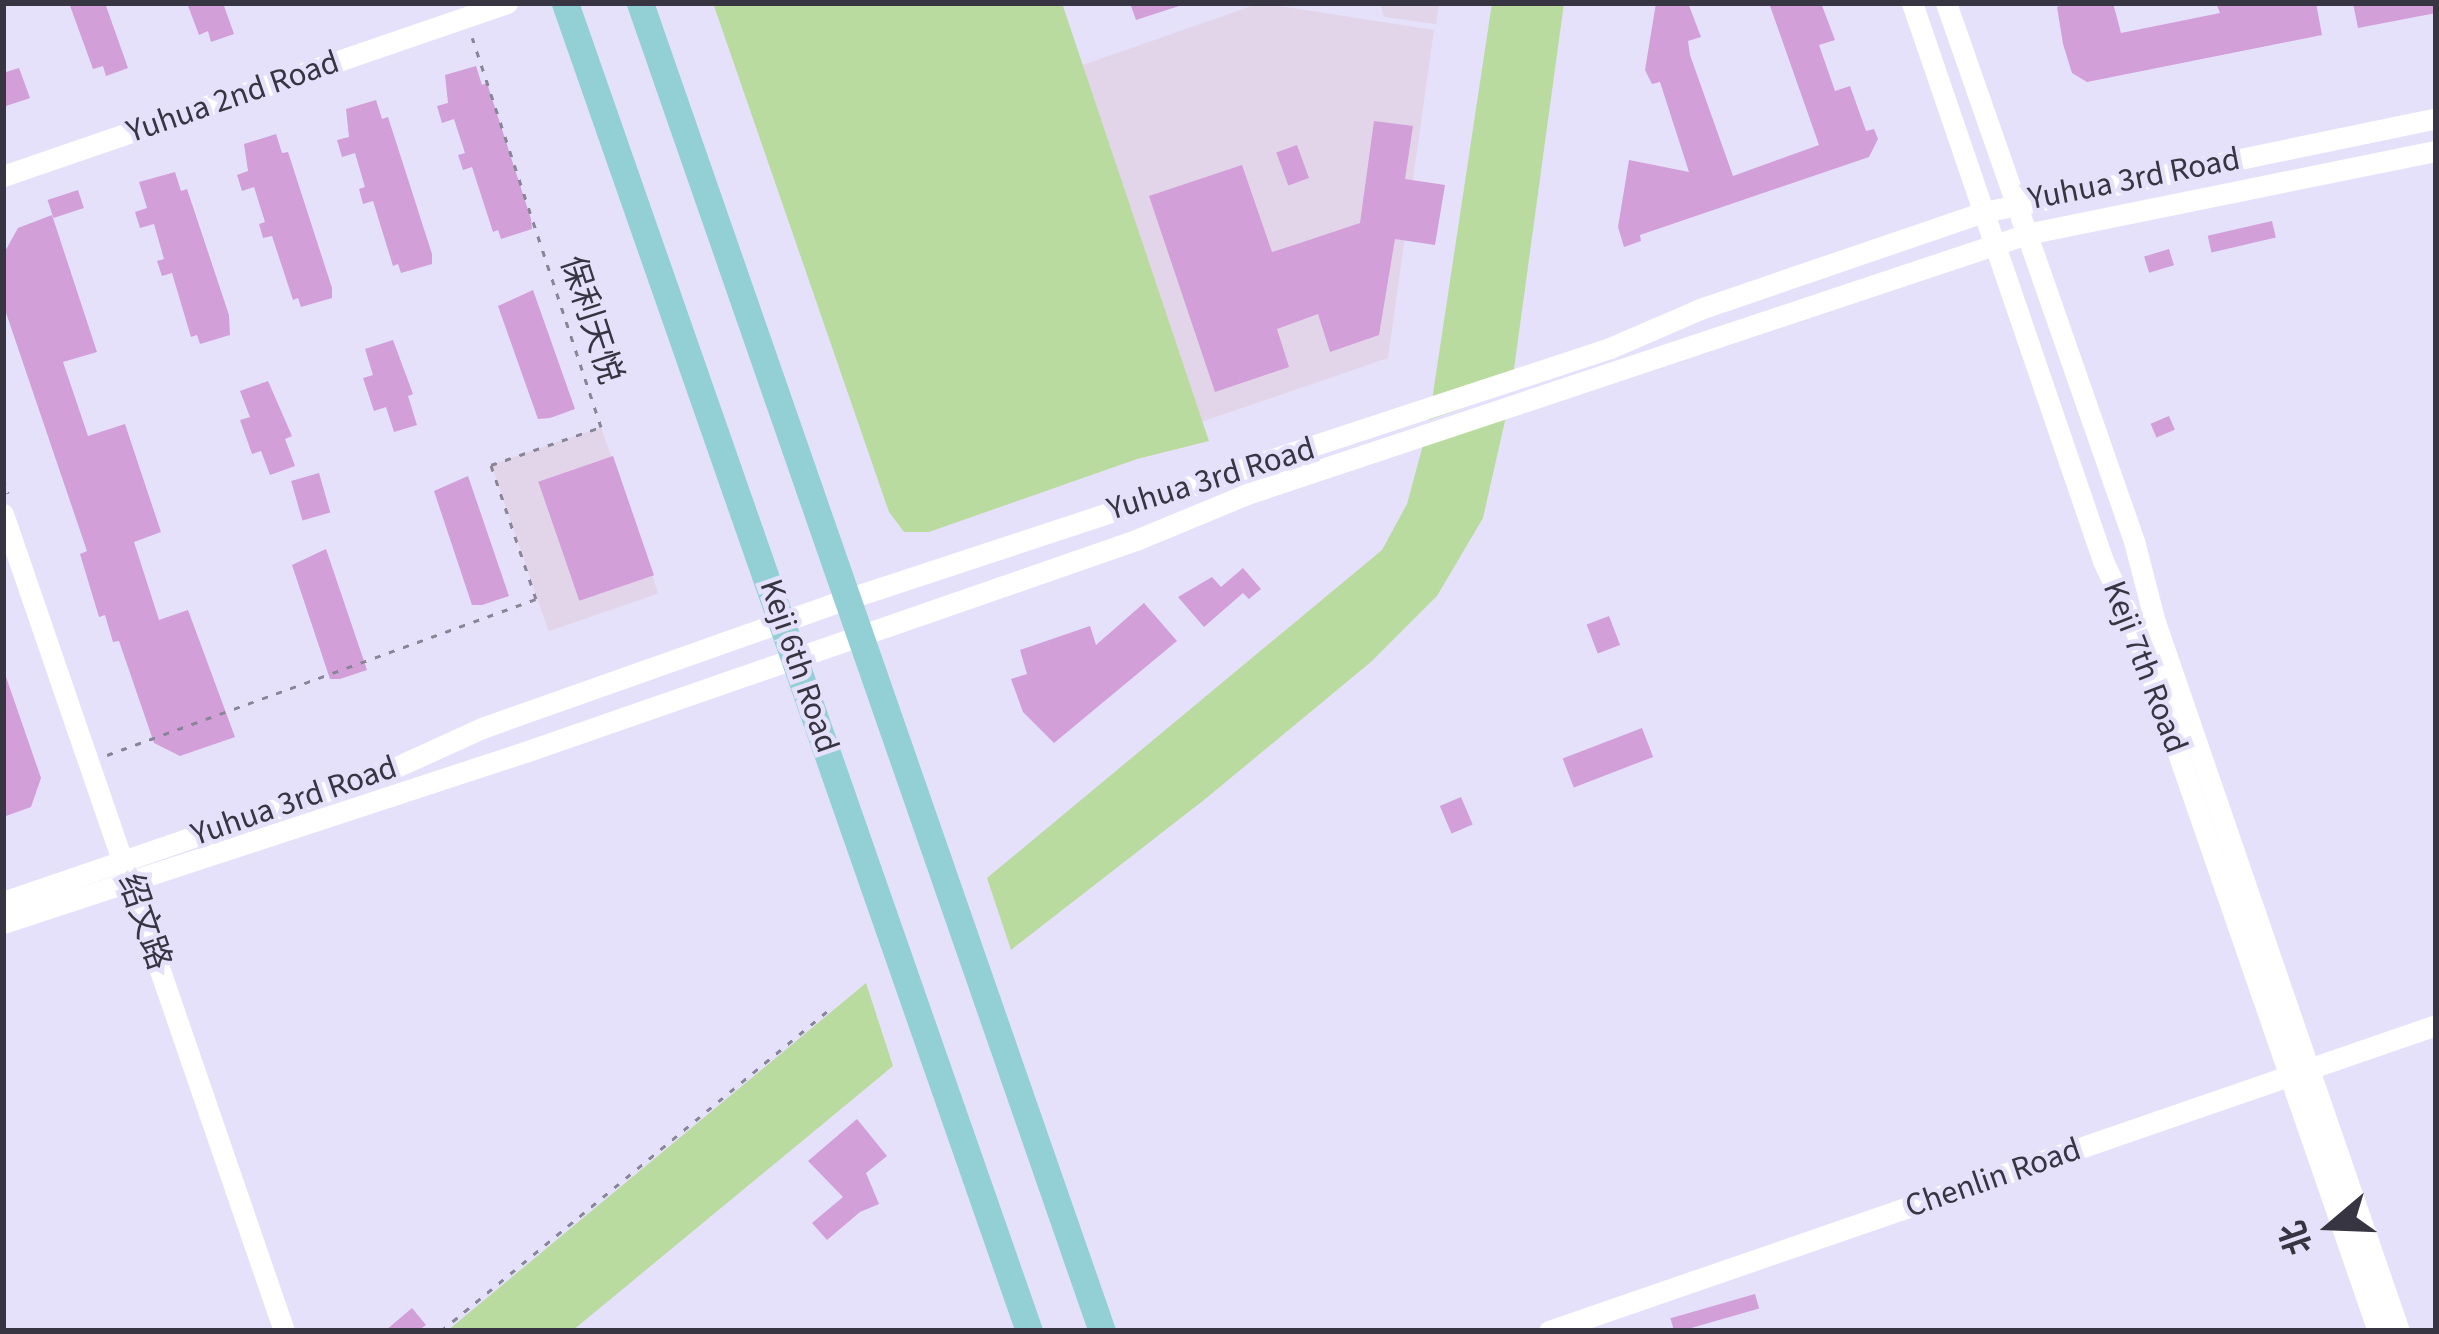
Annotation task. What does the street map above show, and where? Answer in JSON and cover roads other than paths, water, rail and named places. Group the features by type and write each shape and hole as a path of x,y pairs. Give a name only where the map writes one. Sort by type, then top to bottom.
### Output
{"main road":[{"name":"Keji 6th Road","path":"565,3 1029,1331"},
{"name":"Keji 6th Road","path":"640,3 1102,1331"}],"street":[{"name":"Yuhua 2nd Road","path":"3,176 466,25 507,3"},
{"name":"Keji 7th Road","path":"1912,3 1994,244 2399,1331"},
{"name":"Keji 7th Road","path":"1946,3 2027,234 2299,1072 2378,1331"},
{"name":"Yuhua 3rd Road","path":"3,923 126,871 847,599 1610,348 1700,309 1984,212 2436,118"},
{"name":"Yuhua 3rd Road","path":"3,902 126,871 796,656 1618,367 1711,343 1994,244 2436,151"},
{"path":"2094,186 2102,219"},
{"path":"1914,236 1925,268"},
{"name":"绍文路","path":"3,514 284,1331"},
{"name":"Chenlin Road","path":"1550,1331 2436,1025"}]}
